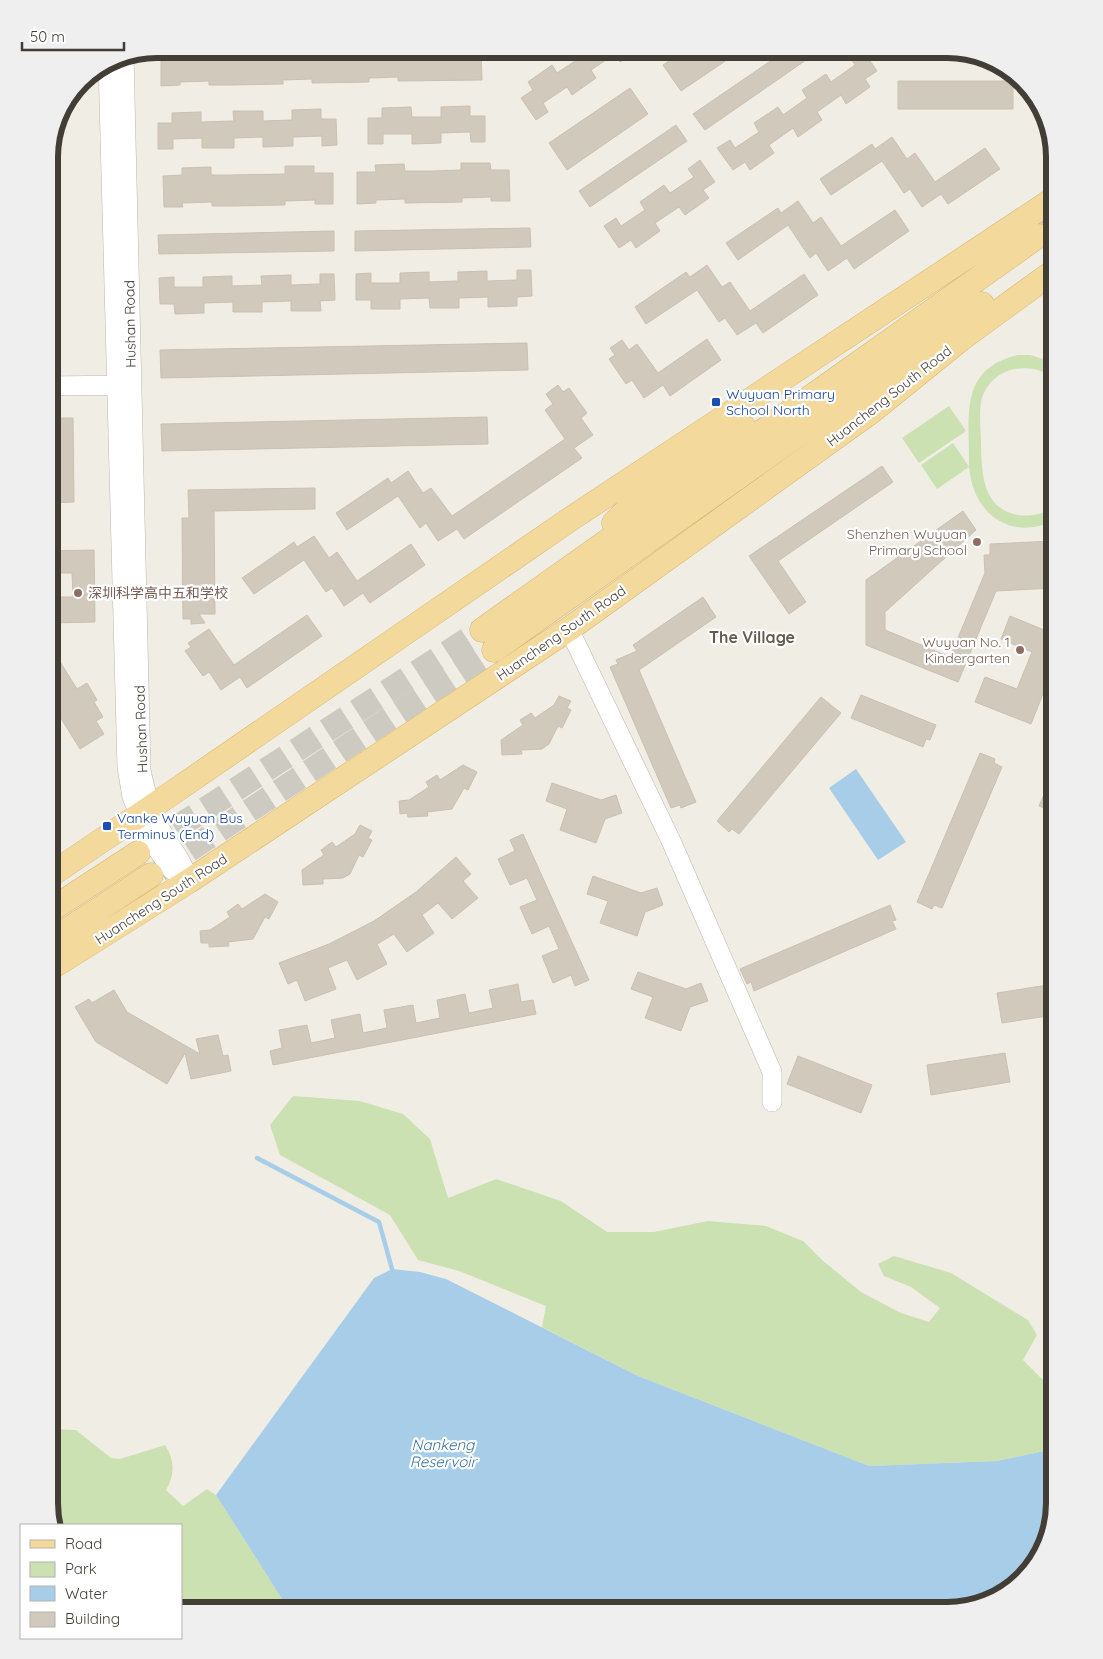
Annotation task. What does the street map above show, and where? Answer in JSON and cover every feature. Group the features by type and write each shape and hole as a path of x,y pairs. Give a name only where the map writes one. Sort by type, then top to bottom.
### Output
{"main road":[{"path":"58,870 569,520 1046,204"},
{"path":"482,630 564,573 1046,255"},
{"name":"Huancheng South Road","path":"494,650 850,399 1046,255"},
{"name":"Huancheng South Road","path":"58,964 189,881 569,630 872,412 961,340 1046,256"},
{"path":"564,573 640,497 843,356 926,284"},
{"path":"631,554 872,412"},
{"path":"58,905 138,853"},
{"name":"Huancheng South Road","path":"58,936 151,875"}],"street":[{"name":"Hushan Road","path":"124,63 124,385"},
{"name":"Hushan Road","path":"108,70 141,770 145,811 160,828 183,863 189,881"},
{"path":"58,386 124,385"},
{"path":"569,630 672,843 772,1072 772,1102"}],"green space":[{"path":"1018,355 1030,355 1046,360 1046,373 1022,368 1001,374 992,381 985,390 981,402 980,418 982,467 986,488 991,497 997,505 1006,511 1018,515 1028,516 1046,511 1046,524 1023,528 1009,525 996,519 986,510 972,484 969,467 969,414 971,398 976,384 985,372 998,362"},
{"path":"949,406 966,431 919,463 902,438"},
{"path":"953,443 969,467 937,489 921,465"},
{"path":"293,1096 360,1101 403,1114 430,1139 448,1198 496,1179 561,1201 607,1232 654,1232 708,1221 766,1226 803,1241 822,1260 861,1292 901,1313 929,1322 940,1308 911,1287 884,1276 878,1264 894,1256 951,1273 1028,1320 1037,1335 1023,1360 1042,1379 1046,1379 1046,1451 997,1461 869,1466 638,1376 542,1327 546,1306 459,1271 418,1260 390,1215 280,1155 270,1125"},
{"path":"58,1429 76,1430 111,1458 120,1459 165,1445 171,1456 173,1468 166,1490 183,1506 207,1489 216,1495 283,1601 182,1601 182,1524 60,1524 58,1516"}],"water":[{"path":"856,769 906,842 878,860 829,788"},
{"name":"Nankeng Reservoir","path":"392,1269 420,1272 446,1279 638,1376 869,1466 997,1461 1046,1451 1045,1516 1038,1541 1025,1563 1007,1581 985,1594 960,1601 283,1601 216,1495 374,1278"}],"building":[{"path":"161,58 481,58 482,80 398,81 398,77 369,78 369,82 312,83 312,79 283,80 283,84 209,85 209,81 180,82 180,85 161,86"},
{"path":"580,58 609,58 591,70 596,78 572,95 567,87 543,103 548,112 536,120 521,98 533,90 528,82 552,65 557,73"},
{"path":"618,58 626,58 620,62"},
{"path":"673,58 730,58 681,91 663,65"},
{"path":"775,58 809,58 705,130 693,114"},
{"path":"851,58 868,58 877,71 865,79 870,87 846,104 841,95 817,112 822,120 798,137 793,128 769,145 774,153 750,170 745,162 733,170 717,148 730,140 735,148 759,132 754,123 778,107 783,115 807,98 802,90 826,74 831,82 855,65"},
{"path":"898,81 1011,81 1013,83 1013,109 898,109"},
{"path":"630,88 648,114 567,170 549,143"},
{"path":"470,106 470,116 485,116 485,142 471,142 470,132 441,133 441,143 412,144 412,134 383,134 383,144 368,144 368,118 382,118 382,108 411,107 412,117 441,117 441,107"},
{"path":"321,109 321,119 336,119 337,145 322,146 322,136 293,137 293,146 263,147 263,137 234,138 234,148 202,148 202,138 173,139 173,149 158,149 158,123 172,123 172,113 201,112 201,122 234,121 233,111 263,111 263,121 292,120 292,110"},
{"path":"676,125 687,141 590,207 579,191"},
{"path":"892,137 907,159 915,153 935,182 985,148 1000,169 948,204 941,194 922,207 910,189 904,193 882,161 831,195 820,179 872,144 875,149"},
{"path":"700,160 715,182 703,190 709,198 685,215 679,207 655,223 660,231 636,248 631,240 619,248 604,226 616,218 621,226 645,210 640,202 664,185 670,193 694,177 688,169"},
{"path":"461,163 490,163 491,170 509,170 510,201 491,201 491,197 462,198 462,202 405,203 405,199 376,200 376,203 357,204 357,172 376,172 375,165 404,164 405,171 461,170"},
{"path":"285,166 314,166 314,173 333,173 333,204 315,204 315,200 285,201 285,205 212,206 212,202 182,203 183,207 164,207 163,176 182,175 182,168 211,167 211,175 285,174"},
{"path":"798,201 813,223 821,217 841,246 895,210 909,231 854,269 847,258 828,271 816,253 810,258 788,225 738,260 726,243 778,208 781,213"},
{"path":"530,228 531,247 355,251 355,231"},
{"path":"334,231 334,251 159,254 158,235"},
{"path":"707,265 722,287 730,282 750,311 804,274 818,295 763,333 756,323 737,335 725,318 719,322 697,290 646,324 635,307 686,272 690,277"},
{"path":"517,270 531,270 532,296 517,297 517,306 488,307 488,297 459,298 459,308 430,308 429,298 400,299 400,309 371,309 371,300 356,300 356,274 371,273 371,283 400,283 400,273 429,272 429,282 458,281 458,272 487,271 487,281 517,280"},
{"path":"320,274 334,274 335,300 320,301 321,311 291,311 291,301 262,302 262,312 233,312 233,302 204,303 204,313 175,314 174,304 160,304 159,278 174,277 174,287 203,287 203,277 232,276 232,286 262,285 261,276 291,275 291,285 320,284"},
{"path":"707,339 721,360 670,396 663,385 644,398 632,380 626,384 609,359 615,355 610,348 622,340 629,350 637,344 658,373"},
{"path":"527,343 528,370 161,378 160,350"},
{"path":"558,385 563,392 569,388 587,413 581,418 593,435 574,448 582,458 464,539 457,529 438,541 426,523 420,528 398,496 347,530 336,513 388,478 391,483 408,471 423,493 431,488 452,516 565,439 545,410 553,404 546,394"},
{"path":"487,417 488,444 162,451 161,424"},
{"path":"58,418 73,418 74,502 58,503"},
{"path":"882,466 893,482 778,561 806,602 789,614 749,556"},
{"path":"315,488 315,509 214,511 215,614 199,614 205,623 191,624 191,619 183,619 182,518 189,518 188,490"},
{"path":"963,511 976,530 885,612 885,630 950,657 985,573 984,555 990,555 990,544 1046,541 1046,588 996,591 958,682 866,645 866,580"},
{"path":"314,536 329,558 337,552 357,581 411,544 425,565 370,603 363,593 344,606 332,588 326,592 304,560 254,594 242,578 294,542 297,547"},
{"path":"94,550 95,622 58,623 58,597 73,597 72,573 58,573 58,551"},
{"path":"703,597 716,617 639,670 696,802 681,808 680,805 671,808 610,667 618,664 616,660 637,651 633,645"},
{"path":"307,615 322,636 247,688 240,677 221,690 209,672 203,676 185,651 191,647 188,643 209,629 234,665"},
{"path":"1010,616 1046,631 1046,686 1031,724 975,702 985,677 1017,689 1032,652 1001,639"},
{"path":"58,658 77,689 87,683 97,700 94,702 103,717 96,721 104,734 80,749 58,714"},
{"path":"861,695 936,725 930,740 926,739 923,747 851,718"},
{"path":"559,696 571,701 567,708 571,710 562,728 558,726 549,744 542,749 521,750 522,754 502,755 501,740 523,725 520,720 531,713 535,718 554,705"},
{"path":"821,697 841,713 739,834 732,829 729,832 717,821"},
{"path":"980,753 995,759 994,763 1002,767 942,908 934,905 932,909 917,902"},
{"path":"463,765 477,772 468,790 464,788 452,809 427,812 428,816 408,817 407,813 400,814 399,801 409,800 429,787 426,782 437,775 440,780"},
{"path":"552,783 601,800 616,795 622,813 605,819 596,843 560,830 567,809 546,801"},
{"path":"1046,790 1046,809 1039,806"},
{"path":"360,825 372,831 368,838 372,840 363,857 359,855 350,874 343,878 323,879 323,884 303,885 302,870 324,855 321,850 332,842 336,847 355,834"},
{"path":"523,834 589,980 575,986 571,975 553,983 542,956 559,949 549,926 532,934 520,907 537,900 527,878 510,885 498,859 515,851 510,840"},
{"path":"456,857 471,874 463,881 478,898 452,919 438,903 422,915 434,933 407,952 394,934 377,944 387,964 357,980 347,960 328,968 336,989 305,1001 297,980 288,984 279,963 329,944 374,921 416,892"},
{"path":"593,876 641,893 657,888 663,905 645,912 637,936 600,923 608,901 587,894"},
{"path":"265,894 278,902 269,919 265,917 253,939 228,942 229,946 209,947 209,943 201,943 200,931 210,930 230,917 227,912 238,904 242,909"},
{"path":"890,905 896,920 892,921 896,929 754,991 751,982 747,984 740,969"},
{"path":"638,972 686,989 701,983 708,1001 690,1007 681,1031 645,1018 653,997 631,989"},
{"path":"518,984 521,1002 533,1000 536,1014 273,1065 270,1051 282,1048 279,1030 307,1025 311,1043 335,1038 331,1020 360,1014 363,1033 387,1028 384,1010 413,1005 416,1023 440,1018 437,1000 465,994 469,1013 493,1008 489,990"},
{"path":"1046,985 1046,1016 1002,1023 997,993"},
{"path":"114,990 127,1012 200,1054 196,1039 218,1035 223,1056 228,1055 231,1071 191,1079 185,1053 167,1084 96,1042 75,1007 89,999 92,1003"},
{"path":"1005,1053 1010,1082 931,1095 927,1065"},
{"path":"798,1056 872,1085 861,1113 787,1084"}],"waterway":[{"path":"257,1158 379,1222 392,1269"}],"tunnel":[{"path":"1038,236 1046,230"},
{"path":"145,848 482,630"},
{"path":"159,870 494,650"}],"place":[{"name":"Wuyuan Primary School North","path":"716,402"},
{"name":"Shenzhen Wuyuan Primary School","path":"977,542"},
{"name":"深圳科学高中五和学校","path":"78,593"},
{"name":"Wuyuan No. 1 Kindergarten","path":"1020,650"},
{"name":"Vanke Wuyuan Bus Terminus (End)","path":"107,826"}],"district":[{"name":"The Village","path":"752,637"}]}
